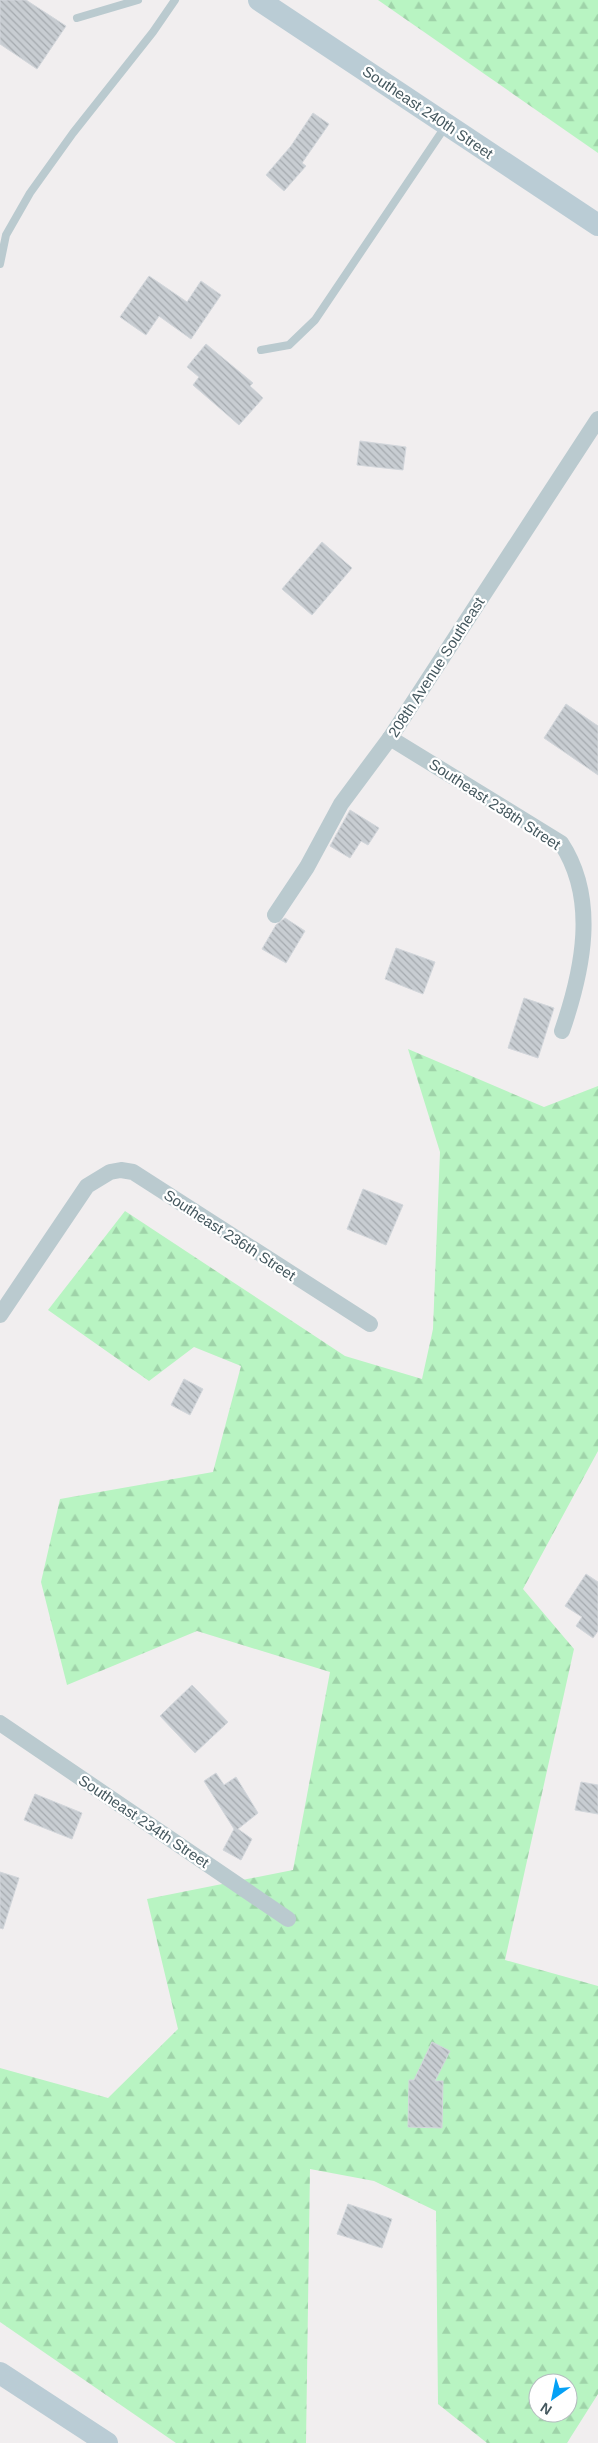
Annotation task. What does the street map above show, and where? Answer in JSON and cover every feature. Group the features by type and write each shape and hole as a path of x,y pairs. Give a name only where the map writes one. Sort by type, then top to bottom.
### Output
{"main road":[{"name":"Southeast 240th Street","path":"259,0 598,225"},
{"path":"0,2373 108,2443"}],"street":[{"name":"208th Avenue Southeast","path":"275,914 308,867 341,804 390,738 598,420"},
{"name":"Southeast 238th Street","path":"390,738 561,843 574,859 582,878 587,942 581,978 562,1031"},
{"name":"Southeast 236th Street","path":"0,1315 87,1186 110,1172 121,1170 133,1172 370,1324"},
{"name":"Southeast 234th Street","path":"0,1723 288,1919"}],"lane":[{"path":"78,18 138,0"},
{"path":"0,264 6,235 30,193 73,133 153,32 174,0"},
{"path":"261,350 289,346 315,320 446,124"}],"green space":[{"path":"378,0 598,0 598,153"},
{"path":"408,1049 544,1107 598,1086 598,1451 523,1589 574,1649 505,1960 598,1986 598,2394 567,2443 487,2443 438,2404 436,2211 374,2181 310,2169 306,2443 176,2443 0,2322 0,2068 108,2098 178,2029 147,1899 293,1870 330,1672 197,1631 67,1685 41,1582 60,1499 213,1472 241,1366 194,1347 149,1381 48,1310 125,1211 345,1356 422,1379 433,1329 440,1152"}],"building":[{"path":"0,0 26,0 66,26 37,69 0,44"},
{"path":"313,113 329,124 302,163 306,166 284,191 266,175 291,146"},
{"path":"149,276 187,302 201,281 221,295 191,339 159,316 146,335 120,317"},
{"path":"206,344 253,383 250,386 263,398 239,425 193,385 199,377 187,367"},
{"path":"360,441 406,447 403,470 357,465"},
{"path":"322,542 352,568 312,615 282,589"},
{"path":"566,704 598,726 598,775 544,738"},
{"path":"350,810 379,828 368,845 361,841 350,858 330,846"},
{"path":"285,918 305,931 286,963 262,949 276,925"},
{"path":"396,948 435,962 423,994 385,979"},
{"path":"524,998 554,1008 538,1058 508,1048"},
{"path":"363,1189 403,1205 386,1245 347,1229"},
{"path":"184,1379 203,1389 190,1415 171,1405"},
{"path":"586,1574 598,1582 598,1631 593,1638 576,1626 582,1617 565,1606"},
{"path":"192,1685 228,1722 195,1753 160,1716"},
{"path":"216,1773 224,1785 236,1777 258,1813 238,1829 252,1839 241,1860 223,1850 234,1829 204,1781"},
{"path":"581,1782 598,1785 598,1814 575,1810"},
{"path":"35,1794 82,1813 72,1839 24,1820"},
{"path":"0,1872 19,1878 3,1929 0,1928"},
{"path":"432,2042 450,2051 435,2081 443,2081 442,2128 408,2127 409,2080 414,2080"},
{"path":"348,2204 392,2219 382,2248 337,2234"}]}
